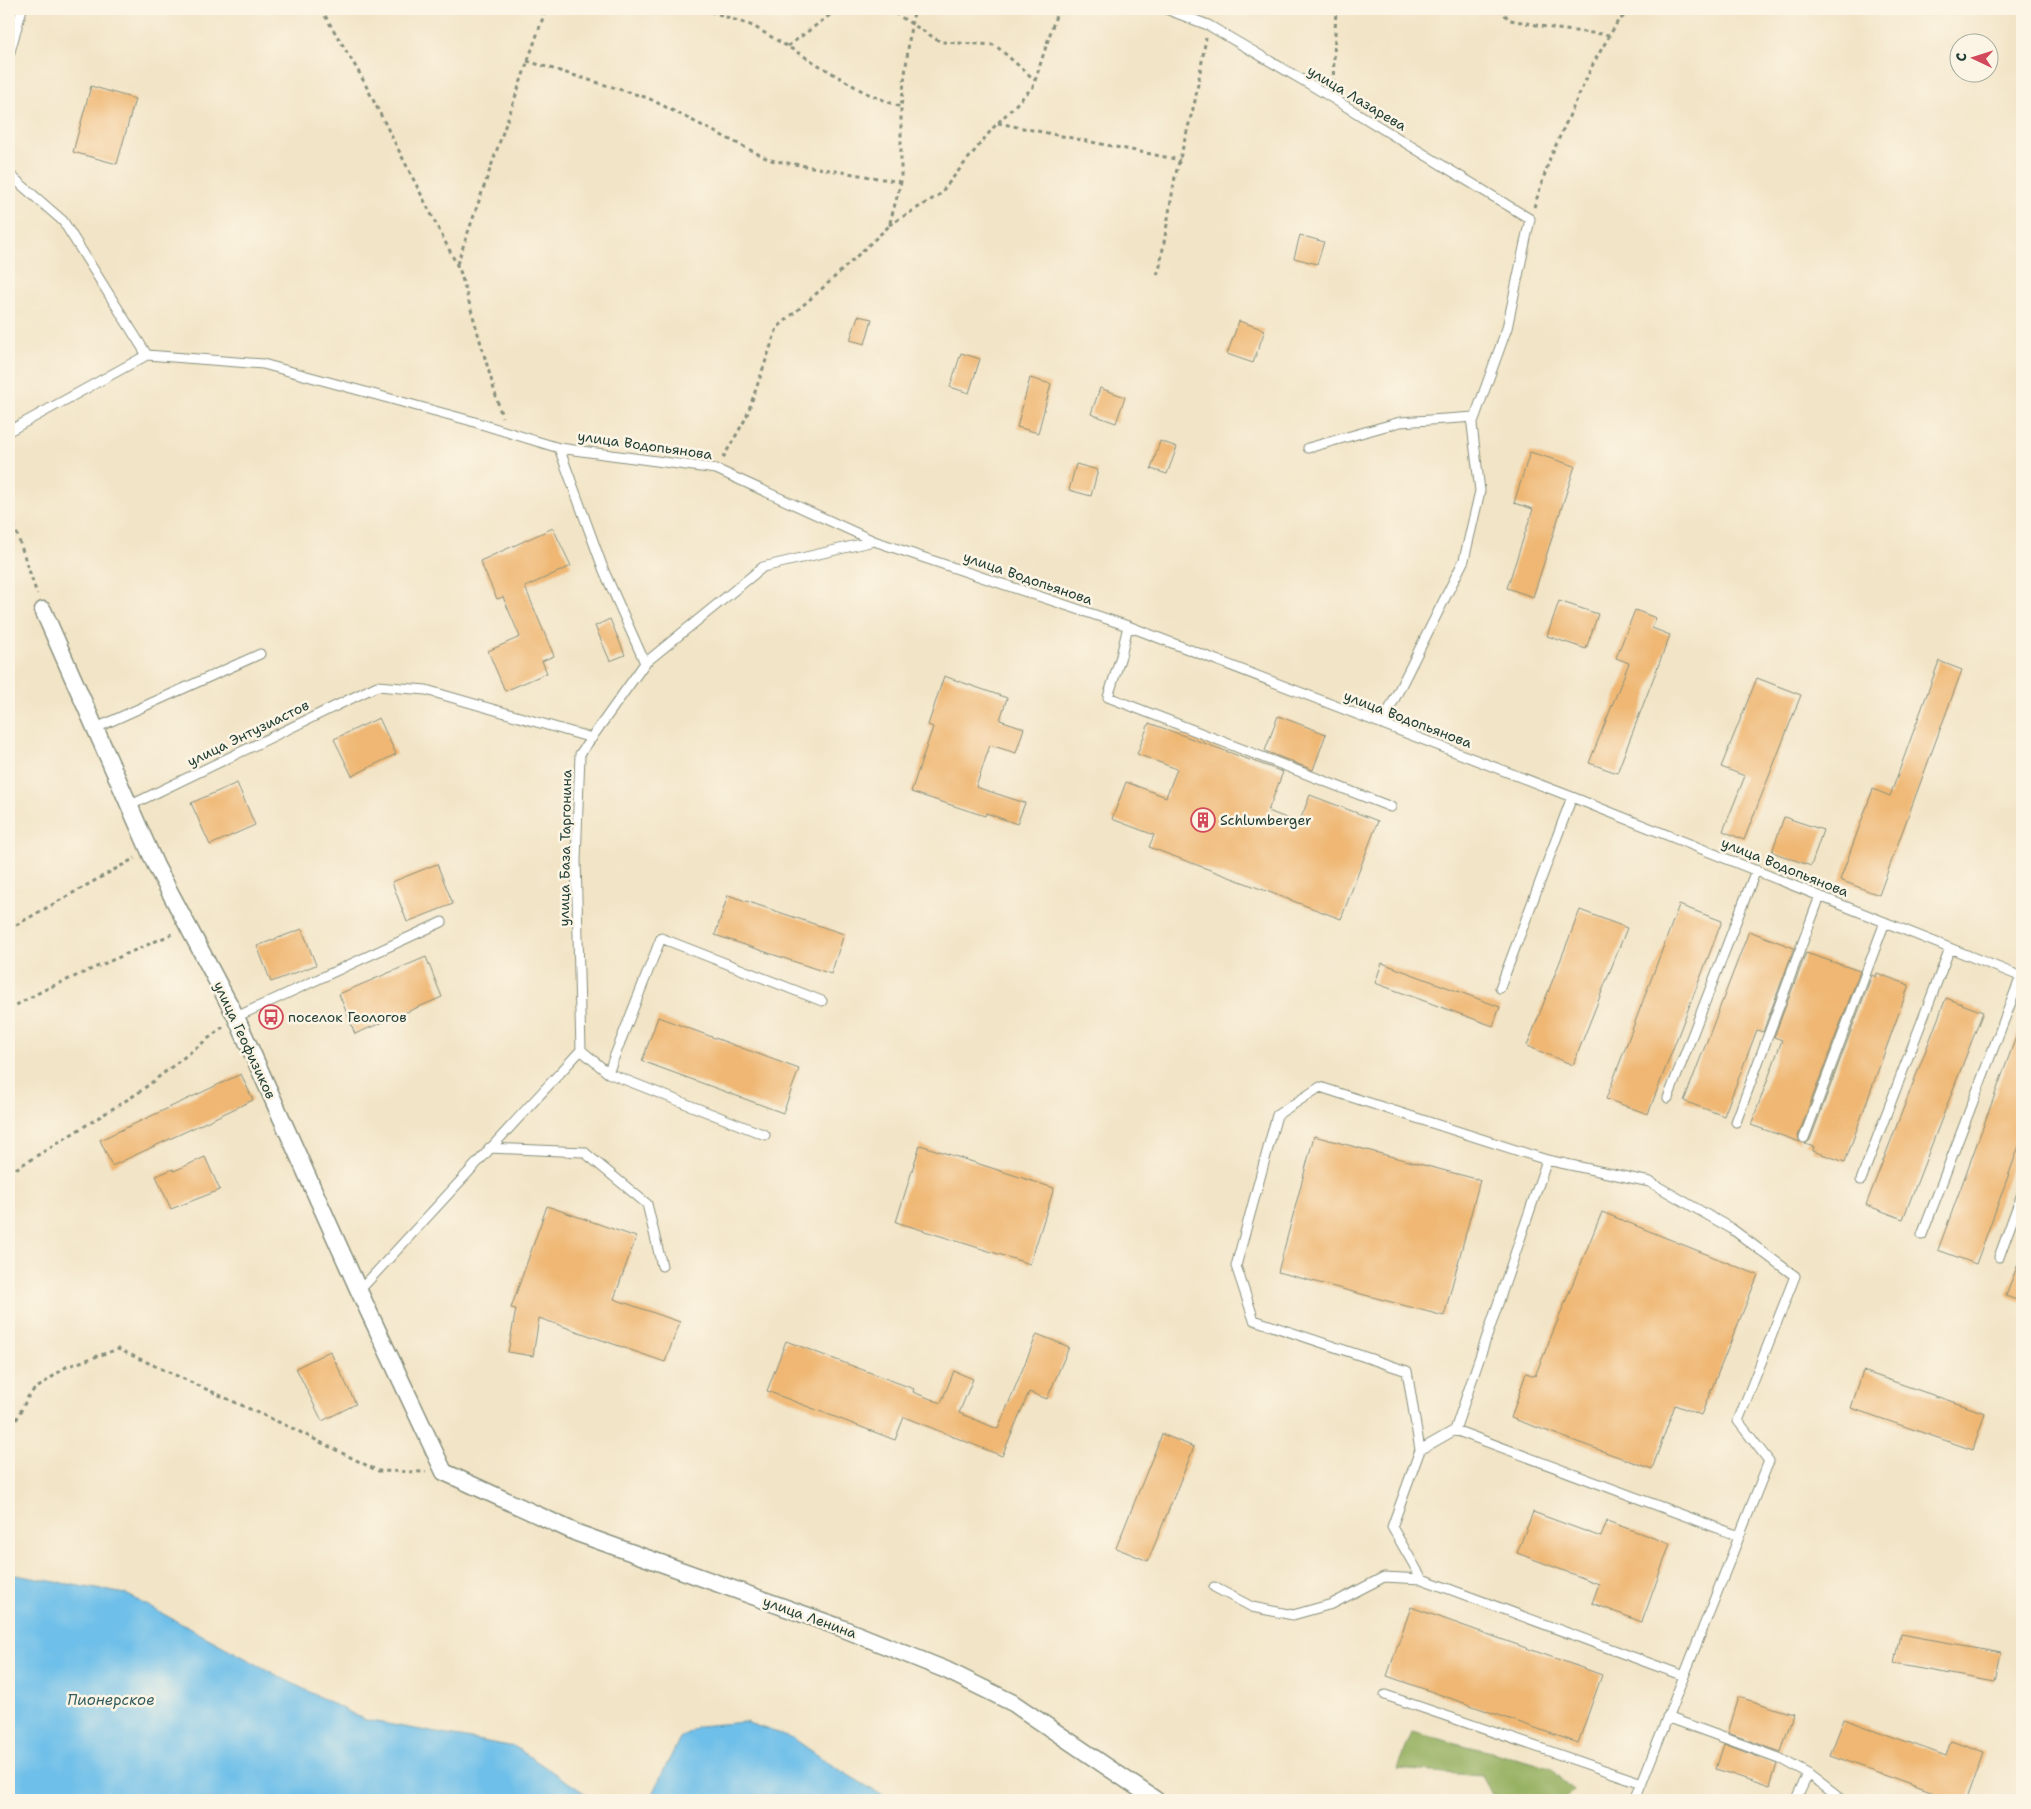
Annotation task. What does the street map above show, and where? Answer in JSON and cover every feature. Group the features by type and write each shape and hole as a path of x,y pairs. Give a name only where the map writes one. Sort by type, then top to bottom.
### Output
{"street":[{"name":"улица Геофизиков","path":"43,610 150,850 236,1017 359,1291 444,1472"},
{"name":"улица Ленина","path":"444,1472 577,1532 839,1627 946,1670 1012,1702 1156,1800"}],"lane":[{"path":"9,55 22,9"},
{"name":"улица Лазарева","path":"1166,9 1208,25 1530,219"},
{"path":"9,174 63,221 147,356 9,431"},
{"path":"1382,724 1464,560 1480,491 1472,425 1507,328 1530,219"},
{"name":"улица Водопьянова","path":"147,356 263,364 559,448 716,469 874,541 1128,626 1572,797 2021,977"},
{"path":"1308,448 1400,422 1475,417"},
{"path":"559,448 604,570 645,663"},
{"name":"улица База Таргонина","path":"581,1050 576,860 580,754 645,663 763,567 874,541"},
{"path":"1128,626 1108,697 1392,808"},
{"path":"96,728 260,654"},
{"name":"улица Энтузиастов","path":"131,805 377,686 426,690 592,738"},
{"path":"1500,988 1572,797"},
{"path":"1668,1098 1756,870"},
{"path":"1736,1122 1820,896"},
{"path":"236,1017 442,922"},
{"path":"1804,1138 1884,922"},
{"path":"608,1073 661,938 822,1001"},
{"path":"1861,1180 1950,948"},
{"path":"1922,1235 2021,977"},
{"path":"359,1291 581,1050 608,1073 765,1135"},
{"path":"1422,1579 1392,1527 1420,1450 1407,1371 1254,1320 1236,1266 1277,1115 1320,1087 1547,1160 1650,1182 1732,1228 1795,1276 1738,1421 1769,1461 1635,1800"},
{"path":"489,1148 584,1152 646,1204 662,1266"},
{"path":"1420,1450 1455,1430 1547,1160"},
{"path":"1999,1257 2022,1194"},
{"path":"1455,1430 1739,1536"},
{"path":"1214,1587 1252,1607 1293,1615 1332,1604 1384,1577 1422,1579 1684,1676"},
{"path":"1385,1695 1642,1783"},
{"path":"1667,1717 1779,1758 1808,1774 1842,1800"},
{"path":"1796,1800 1808,1774"}],"path":[{"path":"321,9 360,74 457,264 506,432"},
{"path":"457,264 546,9"},
{"path":"703,9 753,26 864,92 901,107"},
{"path":"788,46 838,9"},
{"path":"888,9 941,42 995,46 1035,80"},
{"path":"888,226 901,182 901,107 915,9"},
{"path":"716,469 746,418 777,328 825,286 888,226 939,195 998,123 1033,87 1058,9"},
{"path":"1332,98 1336,9"},
{"path":"1499,9 1510,20 1557,29 1610,35"},
{"path":"1530,219 1550,158 1594,62 1618,21 1633,9"},
{"path":"1157,275 1180,160 1196,101 1208,25"},
{"path":"527,61 648,98 770,160 901,182"},
{"path":"998,123 1180,160"},
{"path":"9,510 43,610"},
{"path":"9,929 150,850"},
{"path":"9,1009 44,990 189,926"},
{"path":"9,1173 138,1093 236,1017"},
{"path":"9,1434 30,1392 66,1367 118,1349 296,1430 378,1471 444,1472"}],"green space":[{"path":"1412,1732 1550,1767 1573,1791 1565,1800 1495,1800 1482,1776 1397,1769"}],"water":[{"name":"Пионерское","path":"9,1574 126,1594 284,1679 365,1720 515,1747 595,1800 9,1800"},
{"path":"745,1722 793,1738 833,1766 890,1800 649,1800 680,1738 698,1726"}],"building":[{"path":"91,86 135,99 117,164 73,152"},
{"path":"1300,235 1324,242 1317,264 1294,258"},
{"path":"858,316 872,319 865,344 850,340"},
{"path":"1239,321 1265,330 1253,363 1227,354"},
{"path":"961,353 980,359 969,393 950,387"},
{"path":"1030,378 1051,384 1038,433 1017,427"},
{"path":"1100,388 1125,397 1116,423 1091,414"},
{"path":"1160,441 1177,447 1167,474 1151,469"},
{"path":"1530,452 1575,466 1533,597 1507,588 1533,509 1514,503"},
{"path":"1076,464 1098,470 1091,496 1069,490"},
{"path":"553,528 571,566 525,587 554,656 542,661 547,673 505,691 488,651 520,637 503,597 497,599 480,561"},
{"path":"1559,601 1598,614 1586,649 1547,636"},
{"path":"1635,610 1656,618 1652,628 1670,635 1617,773 1589,763 1629,663 1616,658"},
{"path":"610,619 625,655 610,661 595,626"},
{"path":"1939,661 1962,670 1879,895 1840,880 1873,789 1890,796"},
{"path":"944,676 1007,698 1000,720 1024,728 1016,753 990,745 976,787 1025,803 1017,824 986,813 985,816 911,792 933,727 928,725"},
{"path":"1757,678 1801,695 1744,840 1723,831 1745,776 1721,767"},
{"path":"1278,716 1326,734 1313,770 1265,751"},
{"path":"379,718 396,754 352,776 334,739"},
{"name":"Schlumberger","path":"1149,723 1283,772 1268,811 1299,823 1310,795 1378,821 1341,919 1149,847 1154,835 1112,819 1126,782 1166,797 1177,769 1137,754"},
{"path":"237,783 255,825 210,845 191,803"},
{"path":"1784,817 1823,830 1811,866 1772,852"},
{"path":"437,864 453,904 407,922 392,882"},
{"path":"728,895 844,934 831,974 715,935"},
{"path":"1679,905 1722,921 1648,1114 1606,1099"},
{"path":"1580,910 1627,928 1573,1065 1527,1046"},
{"path":"302,929 316,965 271,982 257,946"},
{"path":"1749,931 1794,948 1763,1032 1757,1030 1724,1116 1684,1101"},
{"path":"1806,953 1860,971 1798,1136 1800,1142 1751,1125 1782,1040 1774,1037"},
{"path":"426,957 442,997 355,1034 339,994"},
{"path":"1382,963 1500,1007 1493,1026 1375,983"},
{"path":"1877,973 1909,985 1845,1162 1813,1151 1814,1147 1805,1144 1810,1140 1872,975 1876,977"},
{"path":"1946,998 1983,1012 1903,1219 1866,1205"},
{"path":"658,1017 799,1069 783,1113 642,1061"},
{"path":"2020,1026 2022,1026 2022,1138 1976,1264 1938,1250"},
{"path":"241,1074 253,1100 112,1166 100,1140"},
{"path":"1314,1136 1480,1180 1444,1316 1278,1272"},
{"path":"920,1145 1054,1188 1030,1264 896,1222"},
{"path":"205,1157 220,1190 171,1209 156,1176 173,1169 174,1171"},
{"path":"547,1206 636,1237 614,1299 680,1322 665,1362 539,1318 533,1356 508,1352 516,1309 511,1308"},
{"path":"1602,1212 1758,1275 1701,1415 1675,1405 1652,1469 1511,1418 1526,1373 1535,1376"},
{"path":"2022,1256 2022,1302 2006,1296"},
{"path":"1037,1334 1069,1347 1047,1399 1029,1392 1002,1456 904,1417 895,1440 767,1391 786,1341 914,1389 913,1392 941,1403 954,1371 973,1379 959,1413 998,1429"},
{"path":"330,1351 356,1404 322,1421 296,1368"},
{"path":"1863,1371 1985,1413 1973,1450 1851,1408"},
{"path":"1162,1434 1194,1447 1148,1561 1116,1548"},
{"path":"1533,1512 1601,1537 1607,1521 1670,1544 1642,1622 1592,1603 1599,1584 1517,1553"},
{"path":"1411,1607 1602,1675 1578,1743 1387,1676"},
{"path":"1900,1634 2001,1652 1995,1682 1894,1664"},
{"path":"1739,1697 1793,1714 1781,1752 1728,1733"},
{"path":"1844,1719 1946,1756 1951,1740 1984,1752 1967,1800 1955,1800 1830,1755"},
{"path":"1724,1744 1777,1764 1770,1787 1716,1769"}],"place":[{"name":"Schlumberger","path":"1203,820"},
{"name":"поселок Геологов","path":"271,1017"}]}
